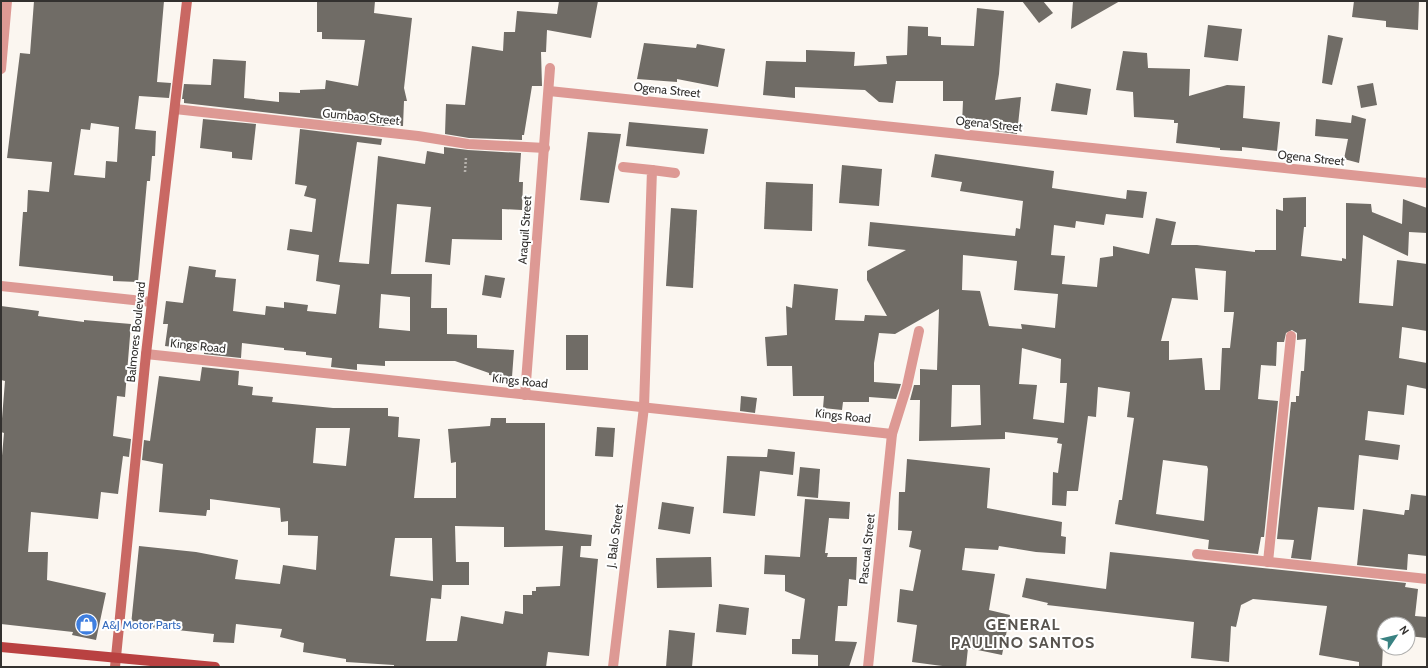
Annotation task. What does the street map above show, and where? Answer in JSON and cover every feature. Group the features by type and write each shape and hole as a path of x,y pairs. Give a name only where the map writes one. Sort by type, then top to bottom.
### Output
{"main road":[{"name":"Balmores Boulevard","path":"116,663 146,354 187,1"},
{"path":"1,647 116,663 215,667"}],"street":[{"path":"1,69 7,1"},
{"name":"Araquil Street","path":"525,395 550,68"},
{"name":"Ogena Street","path":"548,91 1427,183"},
{"name":"Gumbao Street","path":"174,109 418,136 468,144 545,148"},
{"path":"622,167 675,173"},
{"name":"J. Balo Street","path":"613,667 644,407 652,170"},
{"path":"1,286 152,302"},
{"name":"Pascual Street","path":"868,667 892,434 907,386 919,331"},
{"path":"1268,562 1291,336"},
{"name":"Kings Road","path":"146,354 892,434"},
{"path":"1197,554 1427,580"}],"building":[{"path":"34,1 164,1 157,82 171,83 169,98 139,96 135,129 156,131 155,156 152,156 150,181 147,181 138,282 113,281 113,276 19,266 23,212 27,212 28,190 49,192 52,162 7,158 20,53 30,54","holes":["91,123 119,127 117,162 106,161 105,178 74,175 81,129 90,130"]},
{"path":"317,1 375,1 374,13 412,18 404,88 407,101 404,101 403,126 383,126 184,103 184,99 182,99 184,84 211,85 213,59 246,61 244,98 279,102 279,92 300,93 300,90 325,89 326,80 358,86 365,40 322,39 322,32 317,32"},
{"path":"559,1 598,1 591,38 547,30 546,52 541,52 542,86 532,86 522,140 469,138 445,134 446,104 465,105 472,46 503,51 504,32 515,32 517,11 557,14"},
{"path":"1022,1 1043,1 1053,13 1039,23"},
{"path":"1073,1 1120,1 1071,29"},
{"path":"1354,1 1419,1 1418,30 1386,27 1386,21 1352,17"},
{"path":"977,8 1004,11 999,74 995,100 1021,97 1017,134 995,131 996,128 962,124 963,101 943,101 943,81 896,81 893,103 879,102 865,90 795,87 795,98 763,95 766,61 806,62 806,50 855,52 854,66 887,64 886,56 907,55 908,26 928,27 928,36 941,37 941,45 974,46"},
{"path":"1208,25 1242,29 1238,61 1204,57"},
{"path":"1328,35 1343,38 1332,85 1322,83"},
{"path":"644,43 696,48 697,44 725,49 718,87 677,79 677,82 637,79"},
{"path":"1123,51 1147,53 1148,68 1190,69 1189,96 1227,85 1245,86 1243,118 1280,122 1277,151 1242,147 1242,151 1220,150 1220,148 1176,143 1178,123 1174,123 1174,120 1134,117 1133,92 1116,90"},
{"path":"1056,83 1091,89 1087,115 1051,111"},
{"path":"1373,83 1377,105 1361,108 1357,86"},
{"path":"1352,115 1366,119 1359,163 1344,159 1348,139 1315,136 1316,119 1351,123"},
{"path":"203,119 256,124 252,160 232,158 232,152 200,148"},
{"path":"629,122 708,129 704,154 626,146"},
{"path":"300,129 382,139 381,145 357,142 339,262 369,264 378,156 425,164 427,151 444,154 444,147 521,153 519,182 523,182 522,210 502,209 502,240 452,239 450,265 425,262 431,207 397,204 391,274 432,274 431,308 447,308 447,334 477,335 477,348 514,350 512,377 489,375 489,373 455,361 385,361 385,366 357,364 357,370 331,367 332,358 306,355 306,352 284,350 284,348 242,343 241,358 204,354 204,351 165,346 168,324 163,324 166,301 183,303 189,266 216,270 215,277 236,279 233,311 265,315 266,306 284,308 284,302 308,305 307,311 336,314 340,285 316,281 319,255 287,250 290,229 312,232 316,199 304,196 307,186 295,184","holes":["381,294 410,297 410,331 379,328"]},
{"path":"588,132 621,134 609,203 580,200"},
{"path":"935,154 1054,171 1052,188 1126,199 1127,190 1147,192 1143,218 1106,214 1104,225 1076,221 1075,228 1054,225 1051,255 1065,256 1062,284 1097,287 1100,258 1113,256 1113,246 1149,254 1156,218 1176,222 1171,245 1197,245 1255,252 1255,250 1276,250 1276,209 1283,211 1283,198 1306,197 1306,227 1304,227 1301,256 1342,261 1342,258 1346,259 1346,203 1371,204 1372,212 1402,224 1403,199 1427,208 1427,233 1409,232 1408,256 1363,235 1359,303 1393,306 1397,260 1427,264 1427,331 1402,327 1399,358 1427,363 1427,389 1407,385 1404,415 1368,411 1365,440 1400,445 1398,460 1359,455 1354,510 1318,507 1311,560 1291,558 1294,540 1277,539 1291,402 1296,402 1296,396 1299,396 1301,371 1304,371 1306,339 1297,340 1297,333 1292,330 1286,333 1284,342 1277,342 1276,366 1261,365 1258,399 1278,401 1264,537 1261,537 1258,554 1208,549 1209,540 1115,524 1119,500 1122,500 1134,418 1127,417 1130,392 1098,387 1096,417 1088,416 1078,491 1067,491 1066,506 1052,505 1053,472 1058,473 1062,444 1057,443 1058,438 1005,432 1005,439 919,441 920,400 910,400 914,385 920,385 920,369 937,370 939,309 895,334 879,333 874,363 874,382 901,384 896,399 869,397 869,402 843,402 842,410 823,408 824,396 793,396 792,366 767,366 765,337 787,335 786,306 792,308 794,284 838,289 835,320 864,321 865,315 887,316 867,280 867,271 906,250 868,246 870,222 1015,236 1016,228 1020,229 1023,201 960,191 962,182 931,177","holes":["963,255 1017,261 1014,290 1058,294 1055,328 1021,324 1022,329 989,326 980,291 962,290","1195,268 1226,271 1224,312 1234,312 1230,348 1222,348 1220,390 1205,390 1202,358 1169,360 1169,341 1161,341 1172,298 1198,300","1022,348 1061,359 1060,383 1067,383 1064,423 1033,419 1037,385 1019,384","952,385 980,385 981,425 951,427","1163,460 1207,466 1204,521 1156,514"]},
{"path":"842,165 882,169 879,206 839,203"},
{"path":"766,182 813,184 812,231 764,229"},
{"path":"671,208 697,210 693,288 666,286"},
{"path":"485,275 505,278 501,298 482,295"},
{"path":"1,306 39,311 38,316 84,322 84,320 131,324 125,397 117,396 113,436 131,439 129,457 123,456 118,494 101,492 98,519 31,512 28,552 48,552 47,580 106,593 96,640 72,635 73,632 1,624 1,467 4,433 1,431 5,381 1,380"},
{"path":"566,335 588,335 588,370 566,370"},
{"path":"202,367 239,371 238,385 253,387 252,395 273,397 272,402 333,408 388,408 388,416 399,417 398,437 420,439 414,498 456,498 456,462 451,463 448,429 490,426 491,418 506,418 506,423 545,423 545,530 592,535 591,546 581,546 580,557 598,559 589,656 548,652 546,667 394,667 394,665 346,662 346,659 303,652 304,643 280,637 282,629 236,624 234,643 213,642 214,634 131,625 139,546 196,552 238,560 235,579 280,584 283,565 316,570 318,536 288,535 288,521 281,522 280,508 210,499 210,510 207,510 206,516 159,512 163,464 142,460 144,440 150,441 159,376 200,381","holes":["316,428 350,428 346,466 313,463","455,526 504,527 504,547 563,546 560,586 536,587 536,591 532,591 532,595 523,595 523,614 505,611 503,624 461,616 457,641 426,641 431,598 441,599 442,585 469,585 469,562 456,562","395,538 432,538 433,581 390,576"]},
{"path":"741,396 757,398 755,413 740,411"},
{"path":"597,427 615,428 613,457 595,456"},
{"path":"768,449 795,452 793,475 760,471 755,516 723,513 727,456 767,457"},
{"path":"907,459 990,468 987,508 1062,522 1061,536 1066,537 1065,554 1036,552 999,546 998,550 965,548 962,570 995,574 989,610 1010,615 1002,655 968,648 966,667 950,667 912,662 917,625 897,622 900,589 913,591 921,550 909,547 912,531 898,530 899,492 905,492"},
{"path":"800,467 820,469 818,498 797,496"},
{"path":"1411,494 1427,496 1427,556 1408,554 1407,570 1357,565 1363,509 1404,515 1405,510 1409,510"},
{"path":"805,499 850,502 849,519 829,518 825,553 828,553 827,557 857,557 856,580 849,579 847,606 838,606 835,641 857,642 849,667 818,666 818,655 792,654 792,639 800,639 805,599 785,591 785,575 764,574 765,555 800,557"},
{"path":"662,502 694,507 690,534 658,529"},
{"path":"1110,552 1406,583 1405,587 1418,589 1415,616 1376,616 1376,656 1383,656 1382,667 1359,667 1359,662 1319,655 1327,606 1253,599 1241,605 1236,627 1231,626 1229,662 1191,658 1194,622 1047,605 1048,603 1022,597 1026,578 1106,589"},
{"path":"711,557 712,587 657,588 656,558"},
{"path":"719,604 749,608 746,635 716,632"},
{"path":"1416,616 1427,617 1427,638 1416,637"},
{"path":"669,630 695,633 692,667 666,667"}],"place":[{"name":"A&J Motor Parts","path":"86,625"}],"district":[{"name":"GENERAL PAULINO SANTOS","path":"1023,633"}]}
